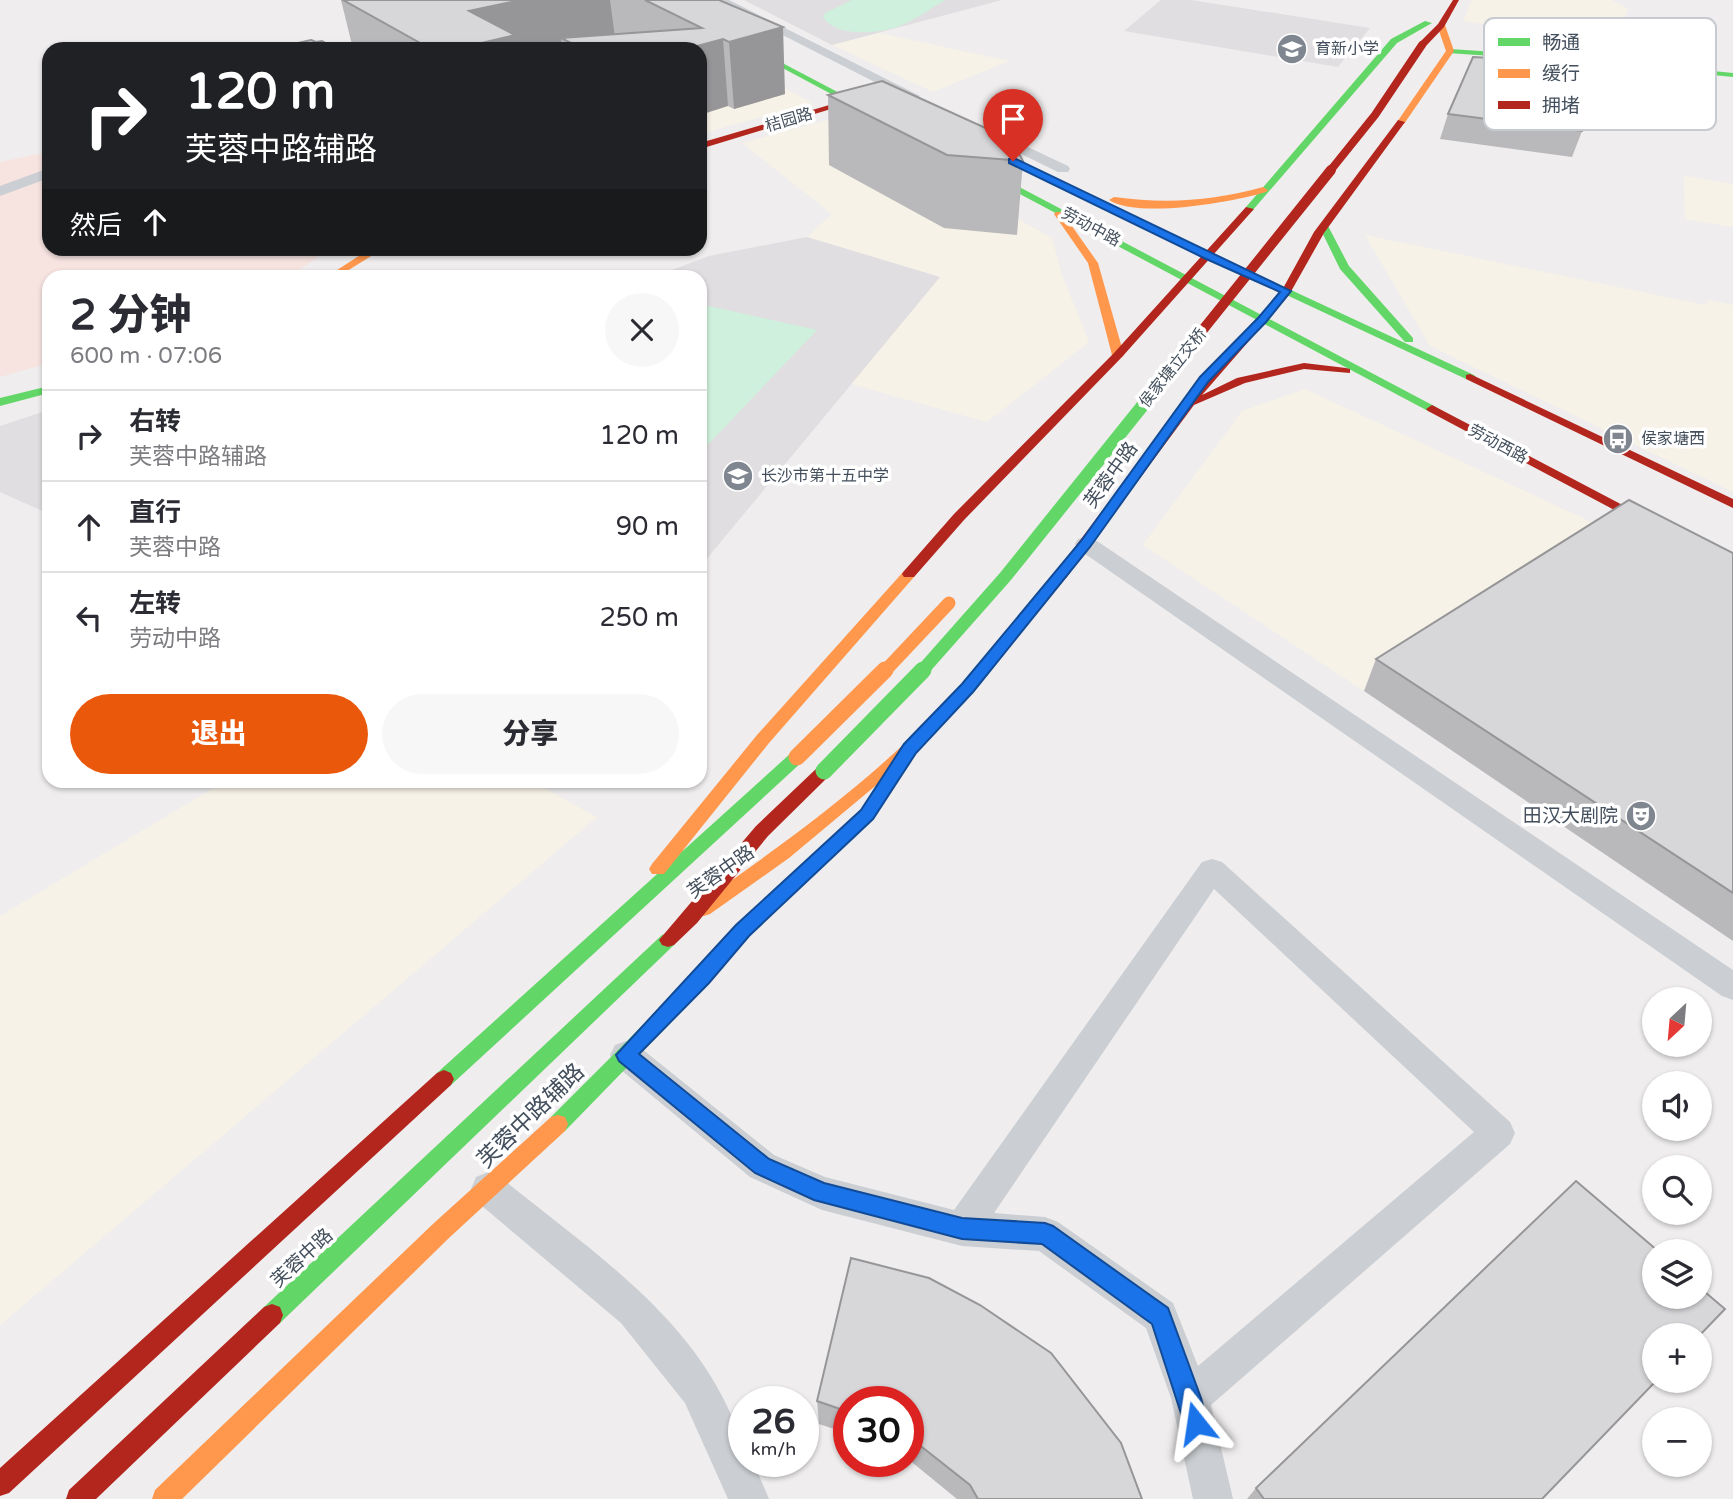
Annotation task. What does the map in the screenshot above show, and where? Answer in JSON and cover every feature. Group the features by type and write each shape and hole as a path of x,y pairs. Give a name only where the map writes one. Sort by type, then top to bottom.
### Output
{"main road":[{"path":"658,0 898,127"},
{"path":"1440,0 1435,24 1450,51 1484,53"},
{"path":"1316,163 1358,112 1405,43 1435,24 1456,0"},
{"path":"714,3 878,94 918,106"},
{"path":"1208,256 1394,41 1435,24"},
{"name":"侯家塘立交桥","path":"691,918 762,831 930,663 1005,577 1375,115 1435,24"},
{"name":"芙蓉中路","path":"78,1499 691,918 783,853 910,748 967,688 1086,544 1188,406 1204,380 1286,291 1324,226 1421,97 1450,51"},
{"name":"桔园路","path":"707,144 878,94"},
{"name":"劳动中路","path":"973,141 1208,256 1286,291"},
{"name":"劳动中路","path":"958,158 1262,320"},
{"path":"1074,191 1172,207 1213,205 1263,190"},
{"path":"1054,207 1093,263 1118,355"},
{"path":"1324,226 1344,267 1386,317 1425,356"},
{"name":"侯家塘立交桥","path":"1198,303 1241,252"},
{"path":"343,270 366,256"},
{"name":"芙蓉中路","path":"0,1484 615,923 763,739 959,517 1118,355 1208,256"},
{"path":"1286,291 1733,504"},
{"name":"劳动西路","path":"1262,320 1733,569"},
{"path":"1188,406 1241,380 1304,366 1361,373"},
{"path":"0,402 42,390"},
{"path":"615,923 867,690 958,592"},
{"name":"芙蓉中路辅路","path":"164,1499 539,1143 703,977 743,931 867,814 910,748"}],"street":[{"path":"714,3 918,106"},
{"path":"723,51 745,46"},
{"path":"968,123 1063,169"},
{"path":"0,191 42,176"},
{"path":"1086,544 1733,987"},
{"path":"962,1229 1212,870 1498,1133 1190,1398"},
{"path":"626,1055 762,1166 822,1193 962,1229 1045,1234 1160,1316 1190,1398 1213,1499"},
{"path":"488,1189 634,1310 699,1390 749,1499"}],"shaded area":[{"path":"744,0 1002,0 832,45"},
{"name":"育新小学","path":"1161,0 1191,0 1370,28 1338,67 1124,31"},
{"path":"1472,0 1612,0 1628,9 1625,18 1484,18 1484,24 1463,21"},
{"path":"879,33 1009,61 933,92 832,45"},
{"path":"727,57 812,103 707,132 707,61"},
{"path":"838,117 1052,238 1062,275 1089,342 987,422 851,384 940,277 807,237 832,214 742,143"},
{"path":"42,153 42,256 320,256 299,270 42,270 42,365 0,377 0,162"},
{"path":"1684,176 1733,184 1733,227 1685,219"},
{"path":"1365,235 1705,305 1709,300 1733,305 1733,492 1430,346"},
{"name":"长沙市第十五中学","path":"807,237 940,277 707,559 707,270 672,270 709,256"},
{"path":"1305,389 1613,532 1364,691 1143,545 1242,411"},
{"path":"42,412 42,511 0,492 0,426"},
{"path":"213,788 544,788 597,817 0,1325 0,916"}],"green space":[{"path":"852,0 945,0 908,23 883,31 848,31 829,24 823,17 825,13"},
{"path":"707,306 817,330 707,446"}],"building":[{"path":"343,0 521,0 469,11 515,35 486,42 418,42"},
{"path":"645,0 719,0 783,27 729,42 723,39 707,43 569,42 561,38 702,28"},
{"path":"1473,57 1484,58 1484,119 1448,114"},
{"path":"882,81 1012,140 1023,161 947,155 828,95"},
{"name":"田汉大剧院","path":"1629,500 1733,553 1733,893 1376,659"},
{"path":"1576,1181 1644,1239 1642,1309 1712,1309 1712,1298 1725,1309 1712,1323 1642,1323 1642,1393 1644,1393 1542,1499 1264,1499 1256,1488"},
{"path":"851,1258 929,1278 980,1305 1051,1353 1121,1443 1142,1499 978,1499 970,1485 924,1449 924,1386 833,1386 833,1406 819,1402"}],"traffic: fast":[{"path":"658,0 881,117"},
{"path":"1249,209 1394,41 1428,23"},
{"path":"1450,51 1484,53"},
{"path":"1716,73 1733,75"},
{"path":"974,166 1432,409"},
{"path":"1097,203 1470,377"},
{"path":"1324,226 1344,267 1409,340"},
{"path":"824,771 930,663 1005,577 1177,362"},
{"path":"0,402 42,391"},
{"path":"444,1079 797,757"},
{"path":"558,1124 703,977 743,931 867,814 874,803"},
{"path":"272,1315 668,940"}],"traffic: slow":[{"path":"1401,122 1450,51 1441,25"},
{"path":"1114,200 1189,204 1263,190"},
{"path":"1059,214 1093,263 1118,355"},
{"path":"343,270 366,256"},
{"path":"658,869 763,739 909,574"},
{"path":"704,909 783,853 910,748 967,688 1061,575"},
{"path":"797,757 858,699 949,603"},
{"path":"164,1499 442,1230 558,1124"}],"traffic: jam":[{"path":"1422,45 1441,25 1456,0"},
{"path":"1177,362 1375,115 1422,45"},
{"path":"707,144 863,98"},
{"path":"1061,575 1210,376 1285,293 1319,232 1401,122"},
{"path":"909,574 959,517 1118,355 1249,209"},
{"path":"1196,402 1241,380 1304,366 1346,371"},
{"path":"1470,377 1733,504"},
{"path":"1432,409 1733,569"},
{"path":"668,940 691,918 762,831 824,771"},
{"path":"0,1484 444,1079"},
{"path":"78,1499 272,1315"}],"place":[{"name":"育新小学","path":"1292,49"},
{"name":"侯家塘西","path":"1618,439"},
{"name":"长沙市第十五中学","path":"738,476"},
{"name":"田汉大剧院","path":"1641,816"}],"route":[{"path":"1013,161 1286,291 1204,380 1188,406 1086,544 967,688 910,748 867,814 743,931 703,977 626,1055 762,1166 822,1193 962,1229 1045,1234 1160,1316 1190,1398 1196,1423"}]}
